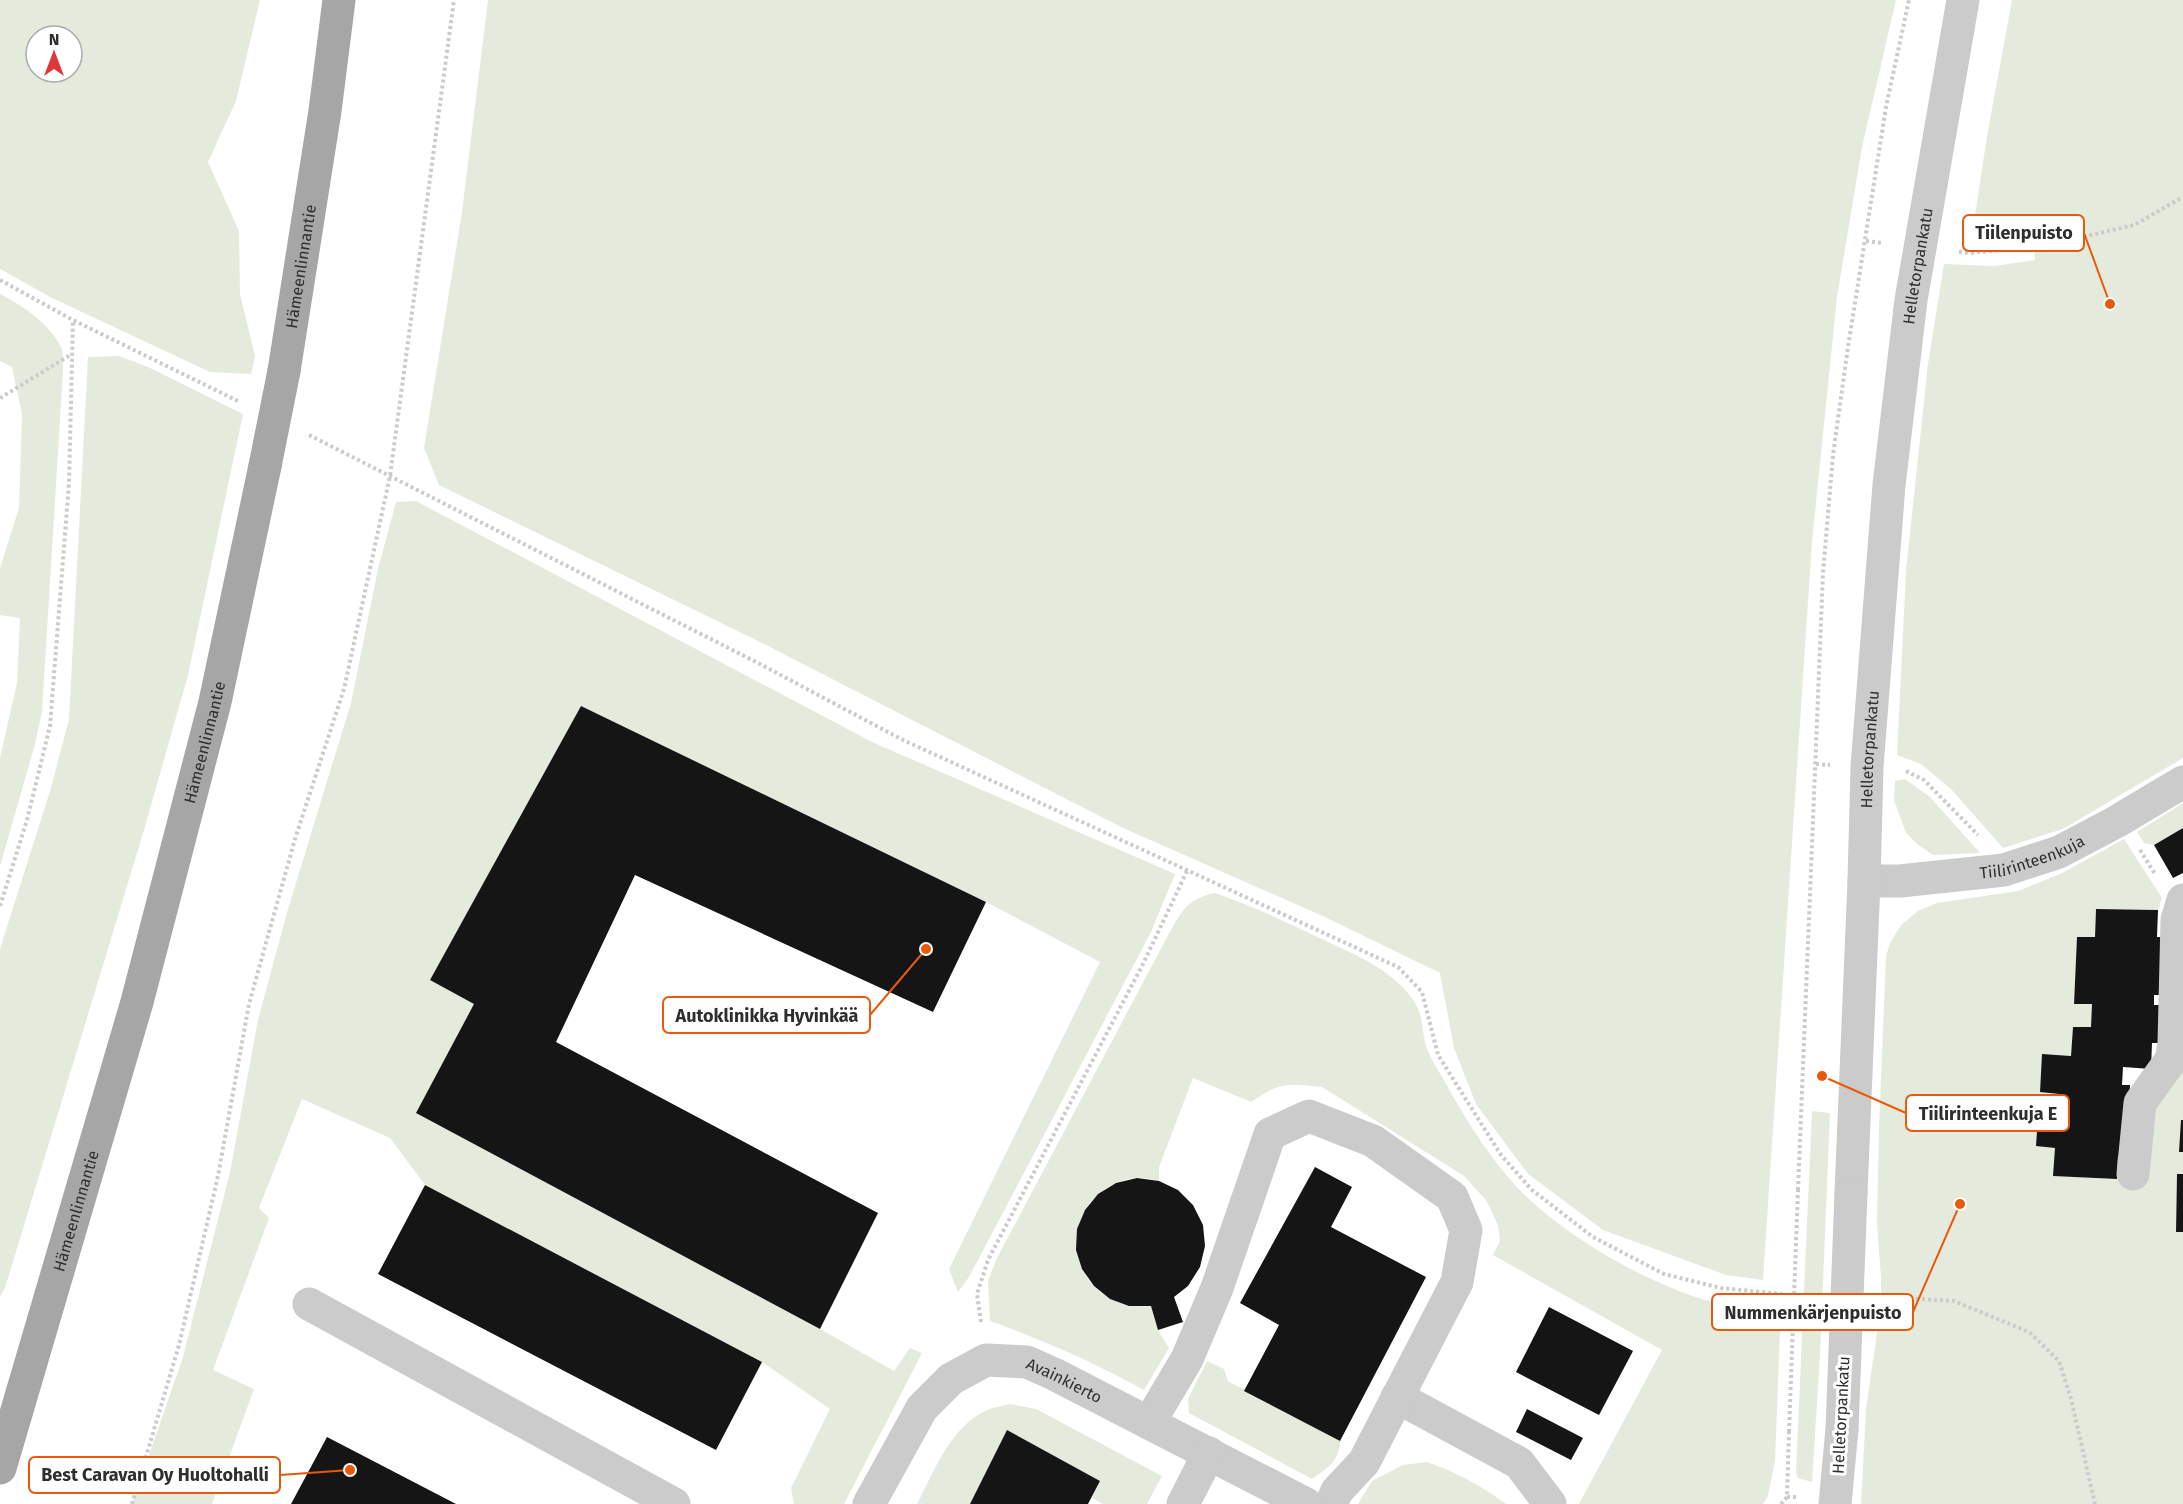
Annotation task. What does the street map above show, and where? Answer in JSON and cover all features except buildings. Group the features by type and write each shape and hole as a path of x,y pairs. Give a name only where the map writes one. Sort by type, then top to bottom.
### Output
{"main road":[{"name":"Hämeenlinnantie","path":"0,1468 5,1431 137,1002 215,702 284,371 325,111 339,0"}],"street":[{"name":"Helletorpankatu","path":"1836,1504 1842,1429 1867,767 1889,485 1911,300 1963,0"},
{"name":"Tiilirinteenkuja","path":"1864,881 1900,880 2004,870 2059,852 2183,782"},
{"path":"2133,1174 2140,1103 2167,1067 2173,1051 2180,935 2177,920 2183,901"},
{"path":"1149,1423 1187,1359 1217,1288 1270,1134 1309,1116 1373,1141 1452,1197 1466,1230 1456,1282 1364,1462 1337,1491 1331,1504"},
{"path":"309,1304 674,1504"},
{"path":"869,1504 922,1408 951,1379 986,1360"},
{"name":"Avainkierto","path":"986,1360 1027,1362 1054,1374 1306,1504"},
{"path":"1397,1397 1519,1463 1550,1504"},
{"path":"1183,1504 1209,1453"}],"path":[{"path":"132,1504 182,1334 218,1176 249,1004 295,839 344,689 390,476 454,0"},
{"path":"1781,1504 1787,1497 1823,573 1833,455 1886,107 1909,0"},
{"path":"1866,241 1970,253 2049,245 2134,225 2183,197"},
{"path":"0,280 73,320 244,404"},
{"path":"0,906 27,820 50,726 69,483 73,320"},
{"path":"0,398 72,354"},
{"path":"307,435 760,664 901,739 1398,967 1422,992 1438,1055 1501,1155 1532,1190 1593,1237 1664,1274 1721,1288 1782,1294"},
{"path":"1816,764 1898,769 1912,773 1924,780 1972,827 2004,870"},
{"path":"2119,820 2167,892 2183,901"},
{"path":"986,1360 977,1294 988,1260 1142,966 1188,869"},
{"path":"1881,1297 1954,1301 2029,1332 2059,1361 2071,1399 2095,1504"}],"shaded area":[{"path":"0,0 260,0 236,101 208,162 239,231 240,294 255,356 251,374 210,372 52,298 0,269"},
{"path":"488,0 1896,0 1862,147 1837,297 1812,542 1763,1280 1726,1275 1603,1230 1528,1174 1476,1104 1454,1048 1440,973 1327,918 1121,827 758,641 439,485 424,448 462,212"},
{"path":"2012,0 2183,0 2183,758 2063,829 2003,848 1951,789 1921,764 1897,755 1906,571 1928,364 1944,264 1994,266 2035,260 2034,235 1972,236 1987,136"},
{"path":"0,294 43,323 61,347 63,362 42,712 0,866 0,758 17,683 20,618 0,615 0,568 19,508 22,414 12,367 0,361"},
{"path":"119,356 148,367 243,414 188,675 144,830 5,1288 0,1297 0,949 51,788 69,719 88,357"},
{"path":"416,501 872,742 1175,874 1151,932 969,1277 958,1292 949,1269 1100,962 986,902 581,706 430,980 474,1004 416,1113 820,1329 894,1371 910,1348 922,1353 844,1504 794,1504 791,1488 830,1409 762,1362 425,1185 390,1138 302,1099 259,1208 269,1218 213,1370 254,1389 212,1504 132,1504 183,1357 230,1172 258,1020 288,909 351,703 378,569 396,502"},
{"path":"1905,779 1930,797 1980,853 1933,855 1917,844 1906,833 1894,800 1895,781"},
{"path":"2183,803 2183,828 2154,845 2144,843 2137,832"},
{"path":"2124,839 2162,898 2158,910 2096,909 2095,937 2077,937 2074,1003 2092,1004 2091,1027 2073,1027 2071,1056 2042,1054 2040,1092 2059,1094 2057,1118 2036,1146 2055,1148 2054,1176 2117,1179 2143,1176 2150,1117 2183,1056 2183,1117 2179,1152 2183,1152 2183,1174 2177,1174 2176,1231 2183,1232 2183,1504 1861,1504 1866,1409 1881,1306 1877,1223 1879,1127 1886,956 1890,943 1901,925 1918,911 1937,903 2018,891 2060,874"},
{"path":"1215,893 1266,913 1352,953 1376,966 1398,982 1416,1005 1428,1052 1474,1131 1508,1177 1556,1222 1620,1263 1655,1281 1690,1295 1723,1305 1754,1310 1781,1304 1775,1461 1768,1496 1763,1504 1579,1504 1662,1350 1493,1255 1500,1241 1498,1225 1486,1200 1464,1176 1322,1087 1292,1085 1277,1087 1251,1102 1193,1078 1159,1167 1159,1181 1136,1178 1111,1185 1093,1199 1082,1217 1077,1238 1079,1260 1088,1280 1105,1295 1128,1305 1151,1306 1158,1330 1169,1348 1144,1390 1069,1352 990,1321 988,1281 997,1258 1175,923 1196,899"},
{"path":"1812,1111 1830,1113 1820,1355 1812,1482 1798,1478 1796,1472"},
{"path":"1207,1361 1224,1369 1228,1381 1340,1441 1332,1463 1312,1479 1189,1413 1188,1399"},
{"path":"1010,1404 1036,1409 1162,1476 1147,1504 1103,1504 1092,1498 1100,1481 1007,1430 970,1504 917,1504 937,1464 953,1438 963,1427 987,1410"},
{"path":"1427,1462 1468,1480 1506,1504 1358,1504 1372,1481 1403,1465"}],"place":[{"name":"Tiilenpuisto","path":"2110,304"},
{"name":"Autoklinikka Hyvinkää","path":"926,949"},
{"name":"Tiilirinteenkuja E","path":"1822,1076"},
{"name":"Nummenkärjenpuisto","path":"1960,1204"},
{"name":"Best Caravan Oy Huoltohalli","path":"350,1470"}]}
